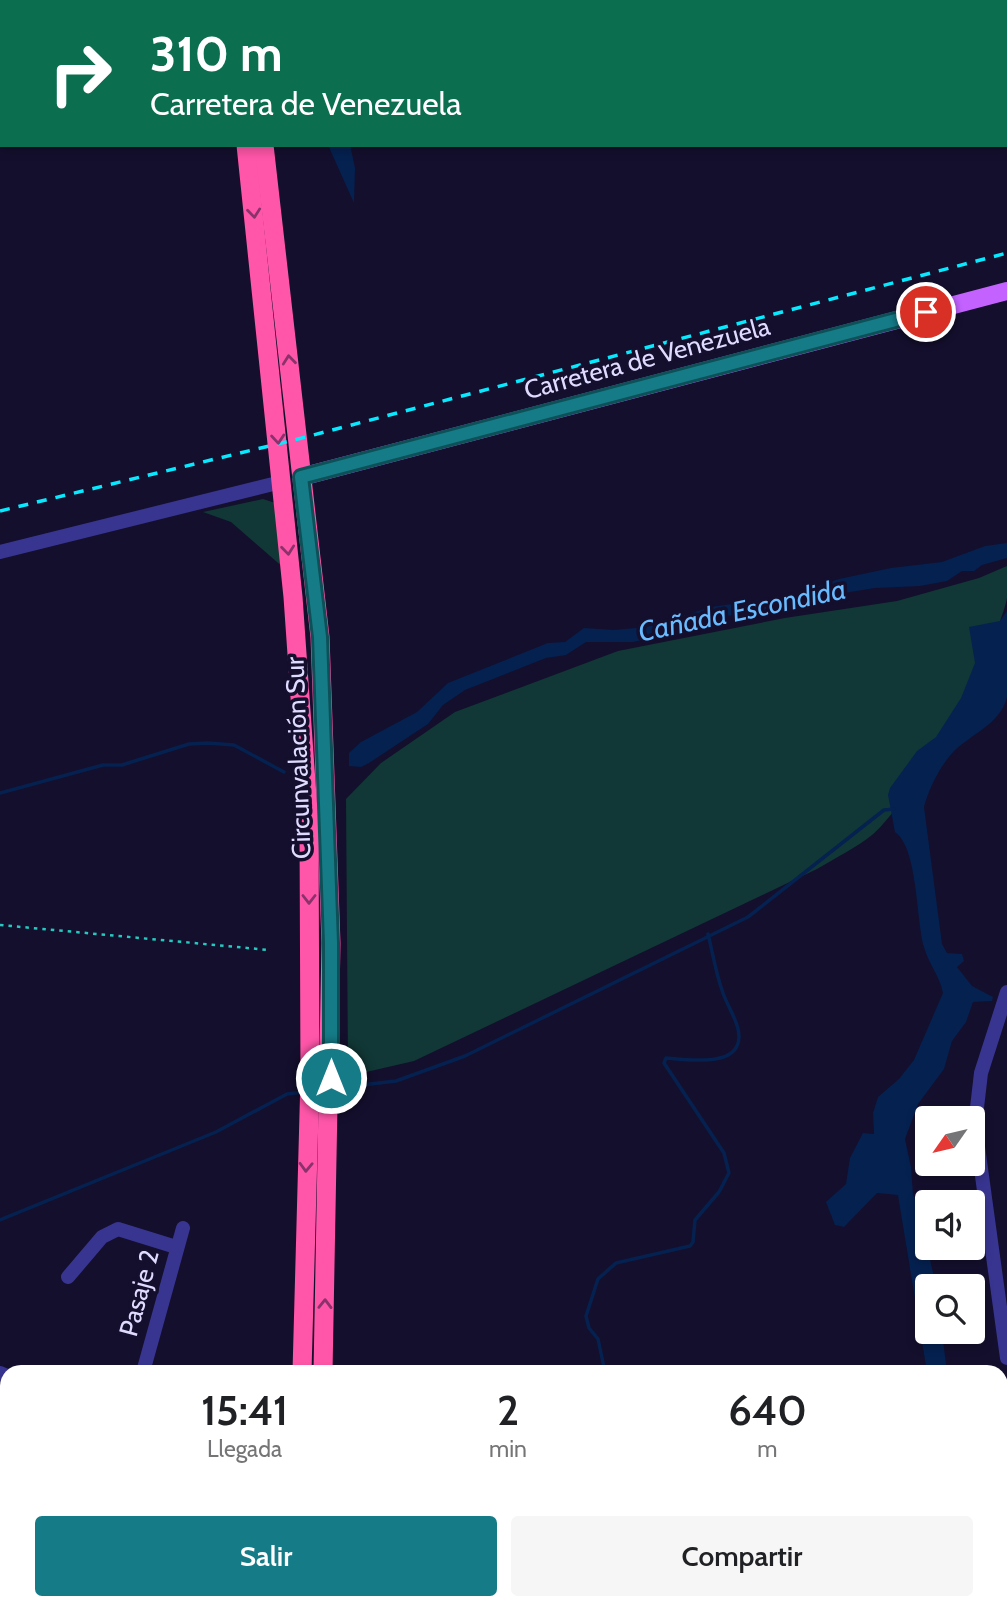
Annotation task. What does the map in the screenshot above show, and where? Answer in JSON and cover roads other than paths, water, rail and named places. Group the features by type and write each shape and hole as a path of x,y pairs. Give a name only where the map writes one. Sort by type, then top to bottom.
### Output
{"highway":[{"name":"Circunvalación Sur","path":"246,147 293,597 309,825 310,1077 302,1365"},
{"name":"Circunvalación Sur","path":"264,147 320,637 331,943 331,1078 323,1365"},
{"path":"281,482 301,477"}],"main road":[{"name":"Carretera de Venezuela","path":"301,477 1007,291"}],"street":[{"path":"0,552 281,482"},
{"path":"1007,992 981,1073 975,1125 1007,1358"},
{"name":"Pasaje 2","path":"145,1365 183,1228"},
{"path":"68,1277 102,1237 118,1229 176,1247"}],"water":[{"path":"329,147 350,147 355,168 354,203"},
{"path":"1007,543 1007,558 982,565 974,571 962,571 947,581 920,586 875,588 844,593 798,607 710,618 676,633 633,642 586,642 566,655 546,658 465,690 443,705 428,724 369,763 361,767 349,766 349,753 361,742 417,712 448,683 548,643 565,642 584,628 614,630 647,627 711,607 790,596 839,579 891,568 942,562 985,546"},
{"path":"1007,611 1007,697 999,714 955,750 945,762 924,807 942,944 947,953 962,954 964,961 957,967 972,986 993,997 992,1001 973,1002 966,1022 952,1041 944,1069 915,1106 905,1139 915,1198 915,1260 930,1260 933,1274 915,1274 915,1299 898,1195 877,1193 844,1227 835,1225 826,1202 846,1184 850,1158 863,1133 874,1134 873,1113 878,1097 899,1079 914,1060 943,993 924,947 912,868 903,840 895,832 888,795 890,788 917,751 936,737 961,698 975,663 969,627 1000,621"},
{"path":"922,1344 944,1344 946,1365 926,1365"}],"waterway":[{"name":"Cañada Escondida","path":"0,793 103,765 122,765 189,744 234,745 284,772"},
{"path":"336,1088 396,1081 465,1056 748,917 884,810 894,809"},
{"path":"604,1365 598,1339 589,1328 586,1316 598,1279 616,1263 690,1246 693,1242 695,1220 719,1192 729,1173 724,1153 664,1063 666,1058 701,1060 725,1056 734,1051 738,1042 737,1024 721,986 708,934"},
{"path":"0,1220 216,1132 287,1094 304,1092"}],"railway":[{"path":"0,511 298,439 1007,253"}]}
